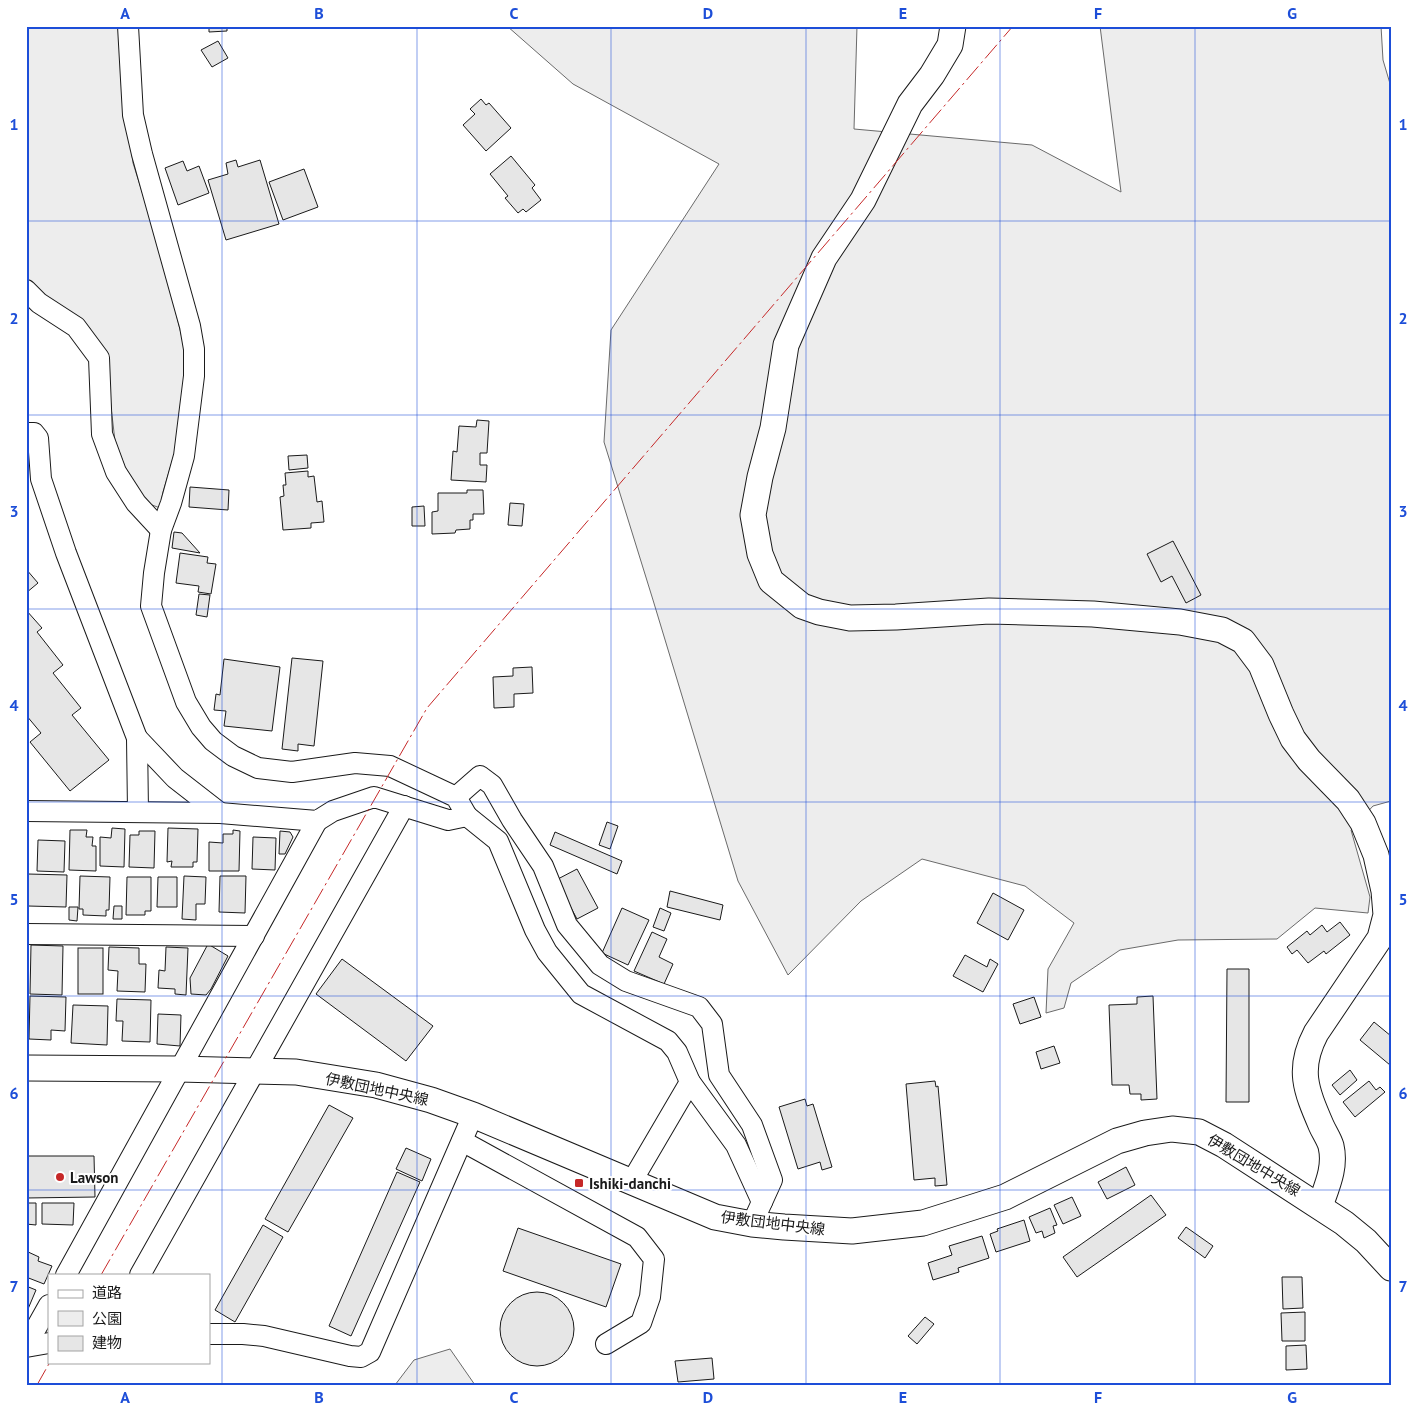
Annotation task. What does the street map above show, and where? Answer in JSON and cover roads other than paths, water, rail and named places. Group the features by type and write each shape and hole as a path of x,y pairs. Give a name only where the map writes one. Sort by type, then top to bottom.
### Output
{"street":[{"path":"128,26 133,115 190,326 194,349 194,376 184,456 162,530 154,573 151,606 186,702 201,727 213,741 233,756 258,768 292,772 355,763 390,766 456,797 467,816 498,841 535,930 547,952 580,994 668,1041 676,1052 690,1082 736,1145 757,1213"},
{"path":"954,26 950,45 932,75 910,104 863,200 824,258 786,345 773,428 753,515 760,554 772,581 802,606 818,612 850,618 989,611 1092,614 1180,622 1222,630 1242,641 1261,665 1281,714 1294,739 1310,760 1348,800 1363,823 1376,856 1384,891 1386,915 1380,938 1316,1033 1309,1048 1305,1072 1308,1096 1331,1146 1332,1168 1320,1206"},
{"path":"26,290 39,304 76,327 99,358 102,434 116,472 136,503 162,530"},
{"path":"26,433 34,433 38,438 41,478 66,553 137,738 138,811"},
{"path":"137,738 175,778 220,813"},
{"path":"456,797 480,776 492,785 512,820 543,866 567,926 600,965 626,981 699,1007 712,1024 720,1075 752,1125 772,1180 757,1213"},
{"path":"67,1274 317,820 333,811 374,798 448,820 467,816"},
{"path":"141,1274 404,806"},
{"path":"26,811 220,813 317,820"},
{"path":"26,934 254,936"},
{"name":"伊敷団地中央線","path":"26,1068 296,1072 376,1085 431,1100 473,1115 715,1216 757,1213 806,1230 852,1231 924,1223 1004,1197 1117,1141 1145,1133 1172,1129 1199,1132 1224,1145 1344,1223 1366,1241 1391,1268"},
{"path":"632,1181 690,1082"},
{"path":"210,1334 264,1336 350,1356 361,1357 370,1352 473,1115"},
{"path":"462,1141 637,1237 654,1259 650,1297 641,1323 606,1344"},
{"path":"48,1306 32,1323 26,1346 48,1343"}],"place":[{"name":"Lawson","path":"60,1177"},
{"name":"Ishiki-danchi","path":"579,1183"}]}
